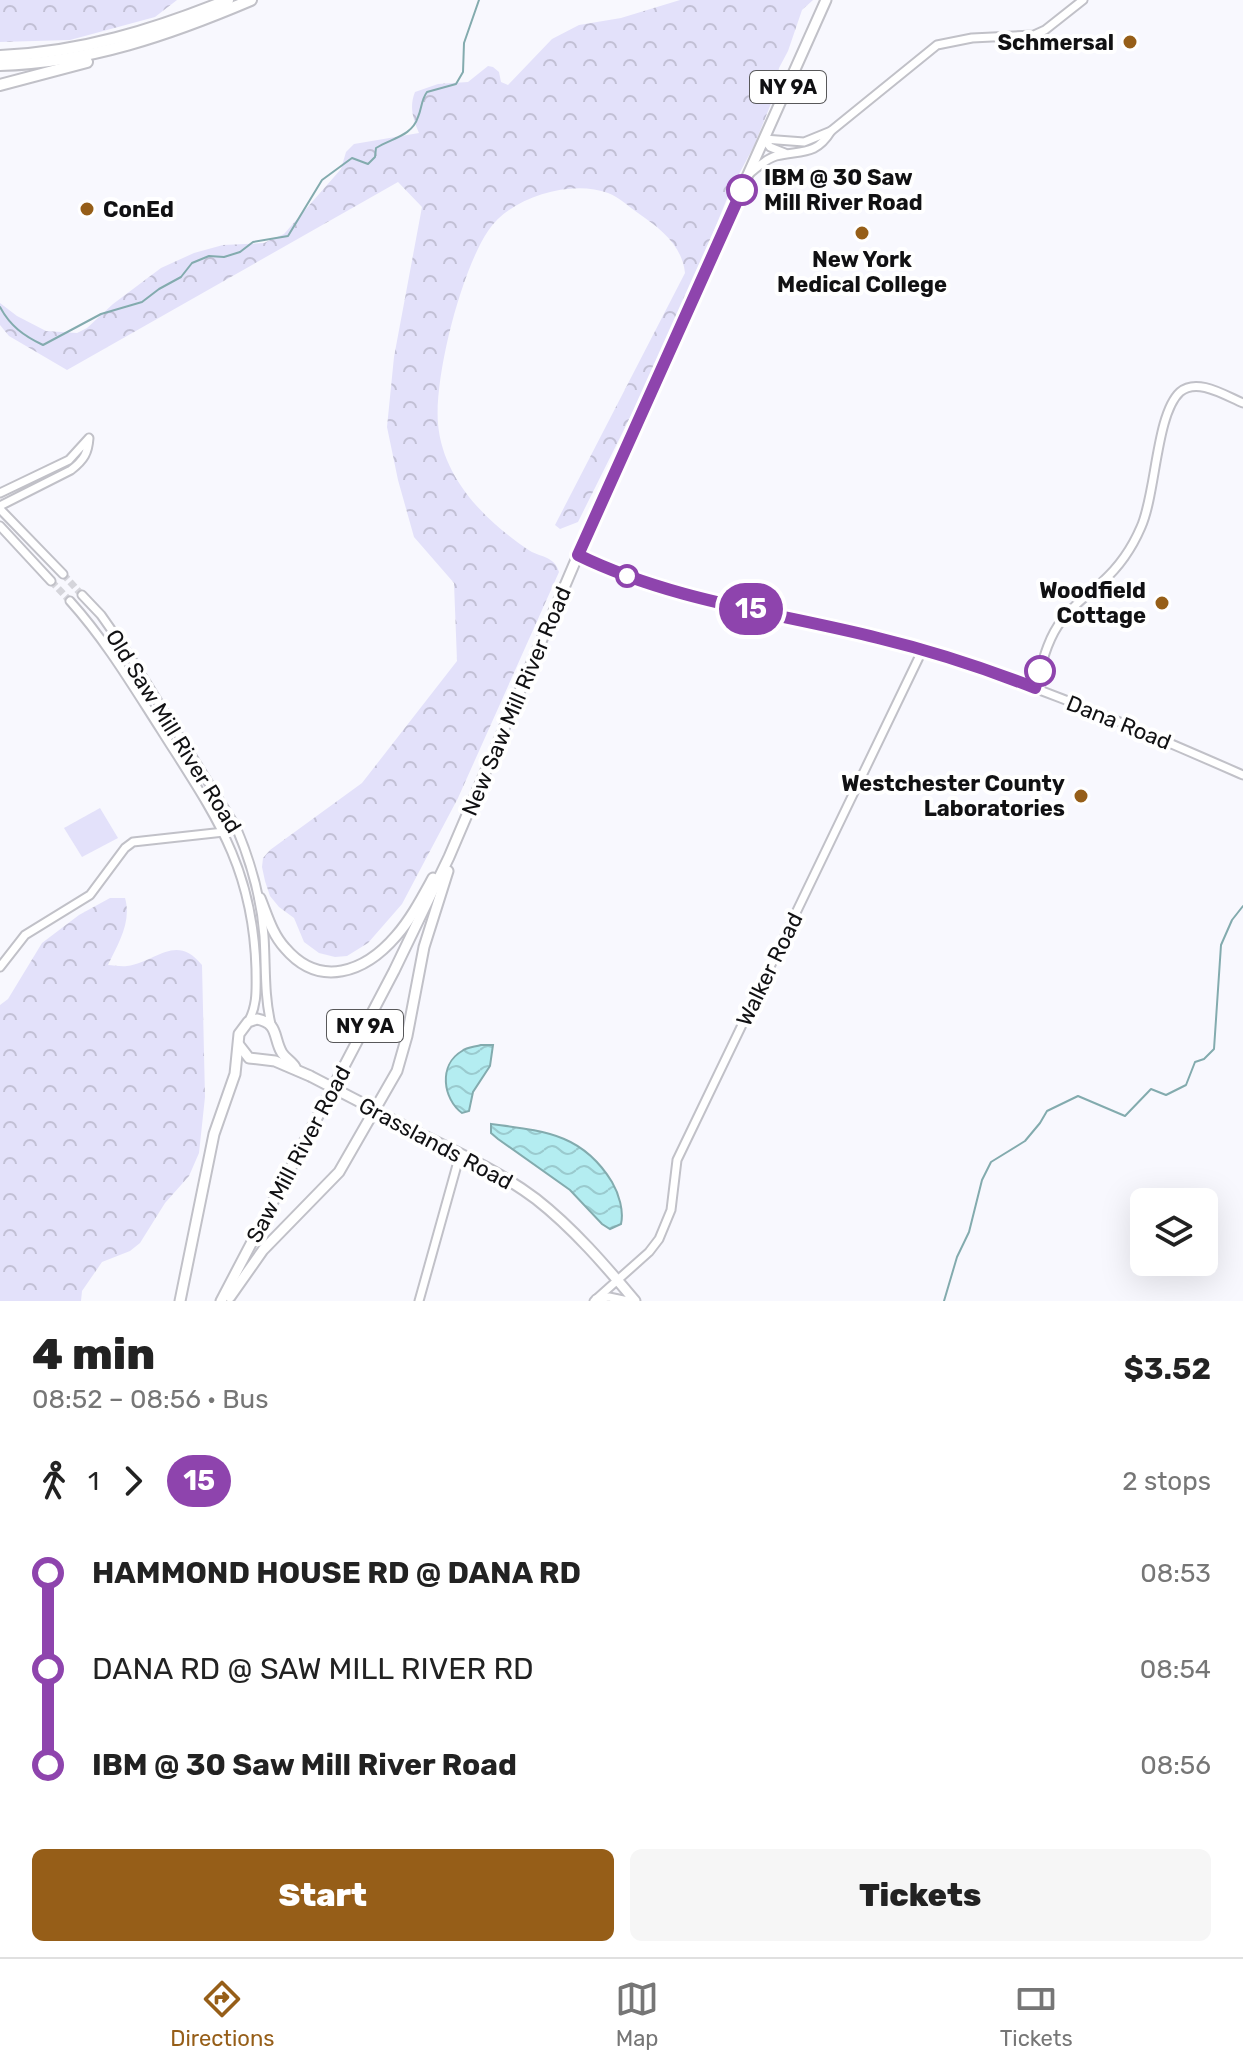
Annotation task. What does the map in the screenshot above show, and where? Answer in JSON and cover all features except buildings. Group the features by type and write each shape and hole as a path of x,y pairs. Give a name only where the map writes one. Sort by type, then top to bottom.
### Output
{"highway":[{"path":"0,56 50,52 99,43 160,26 228,0"},
{"path":"0,85 108,56 251,0"},
{"path":"0,65 65,59 153,38"}],"main road":[{"name":"NY 9A","path":"749,174 826,0"},
{"name":"New Saw Mill River Road","path":"459,834 578,555 749,174"},
{"path":"260,898 273,930 295,958 308,968 323,973 354,968 370,960 397,936 459,834"},
{"path":"224,1301 271,1241 339,1172 375,1111 403,1054 424,947 459,834"},
{"name":"Saw Mill River Road","path":"224,1301 394,971 459,834"},
{"path":"248,1022 257,1019 271,1024"},
{"name":"Old Saw Mill River Road","path":"180,1301 214,1134 235,1074 239,1034 248,1022"},
{"name":"Old Saw Mill River Road","path":"271,1024 277,1033 281,1051 295,1067"},
{"path":"266,1060 278,1042"},
{"path":"239,1045 245,1055 255,1061"},
{"path":"235,1074 247,1063 255,1061 266,1060 295,1067"},
{"name":"Grasslands Road","path":"295,1067 492,1170 535,1199 590,1250 635,1301"}],"street":[{"path":"764,139 804,142 831,131 937,45 972,38 1034,35 1083,0"},
{"path":"749,174 773,157 809,151 824,143 831,131"},
{"path":"764,139 770,147 789,155"},
{"path":"1035,688 1055,631 1074,607 1118,565 1135,539 1149,506 1164,426 1180,391 1199,386 1243,403"},
{"path":"0,493 69,460 89,438 88,451 82,462 0,507 63,574"},
{"path":"0,526 51,581"},
{"name":"Dana Road","path":"578,555 633,579 658,586 881,639 967,663 1179,746 1243,775"},
{"name":"Old Saw Mill River Road","path":"82,595 101,615 129,655 236,827 248,855 260,898 264,985 271,1024"},
{"name":"Old Saw Mill River Road","path":"70,601 120,664 224,832 243,881 253,929 256,997 248,1022"},
{"name":"Walker Road","path":"595,1300 649,1252 667,1225 677,1160 922,651"},
{"path":"0,967 25,935 90,895 125,848 133,842 224,832 236,827"},
{"path":"419,1301 457,1165 463,1156"},
{"path":"595,1300 609,1297 628,1301"}],"green space":[{"path":"0,0 177,0 155,17 70,40 0,42"},
{"path":"680,0 813,0 802,10 754,146 731,189 672,333 578,522 560,529 555,525 685,273 683,263 675,246 655,225 616,197 593,189 560,190 526,200 498,219 478,249 459,297 440,380 438,424 442,444 457,480 482,511 527,549 554,562 559,572 458,798 402,904 368,943 347,956 319,953 304,942 294,918 270,896 262,867 263,858 362,783 457,661 454,583 414,537 387,427 394,357 422,207 398,182 67,370 9,336 0,325 0,303 46,331 77,333 161,268 194,253 223,245 264,243 284,234 341,169 346,152 354,144 419,133 412,113 415,92 438,84 468,82 488,66 499,72 501,82 508,85 552,39 579,25 621,18"},
{"path":"100,808 118,838 82,857 64,828"},
{"path":"110,898 125,898 127,916 123,933 108,965 127,966 175,950 193,956 202,965 205,1097 199,1153 189,1176 165,1203 140,1243 130,1251 102,1262 82,1291 81,1301 0,1301 0,1005 8,999 42,943 79,915"}],"water":[{"path":"493,1045 490,1066 473,1092 469,1111 462,1113 447,1091 446,1073 454,1057 466,1049"},
{"path":"491,1124 560,1137 588,1153 615,1187 621,1208 621,1224 610,1229 602,1224 570,1190 491,1133"}],"waterway":[{"path":"0,307 18,330 43,345 101,314 142,302 181,277 192,263 209,256 224,257 240,252 253,242 288,236 322,180 352,158 368,164 375,157 376,148 411,128 427,92 456,84 463,72 464,43 479,0"},
{"path":"944,1301 957,1257 969,1232 982,1180 991,1162 1025,1141 1047,1111 1078,1096 1125,1116 1151,1089 1166,1095 1186,1085 1195,1062 1204,1059 1214,1049 1221,945 1232,920 1243,906"}],"tunnel":[{"path":"63,574 82,595"},
{"path":"51,581 70,601"}],"bus line":[{"name":"15","path":"742,190 578,555 645,583 881,639 967,663 1035,688 1040,671"}],"place":[{"name":"Schmersal","path":"1130,42"},
{"name":"IBM @ 30 Saw Mill River Road","path":"742,190"},
{"name":"ConEd","path":"87,209"},
{"name":"New York Medical College","path":"862,233"},
{"name":"Woodfield Cottage","path":"1162,603"},
{"name":"Westchester County Laboratories","path":"1081,796"}]}
